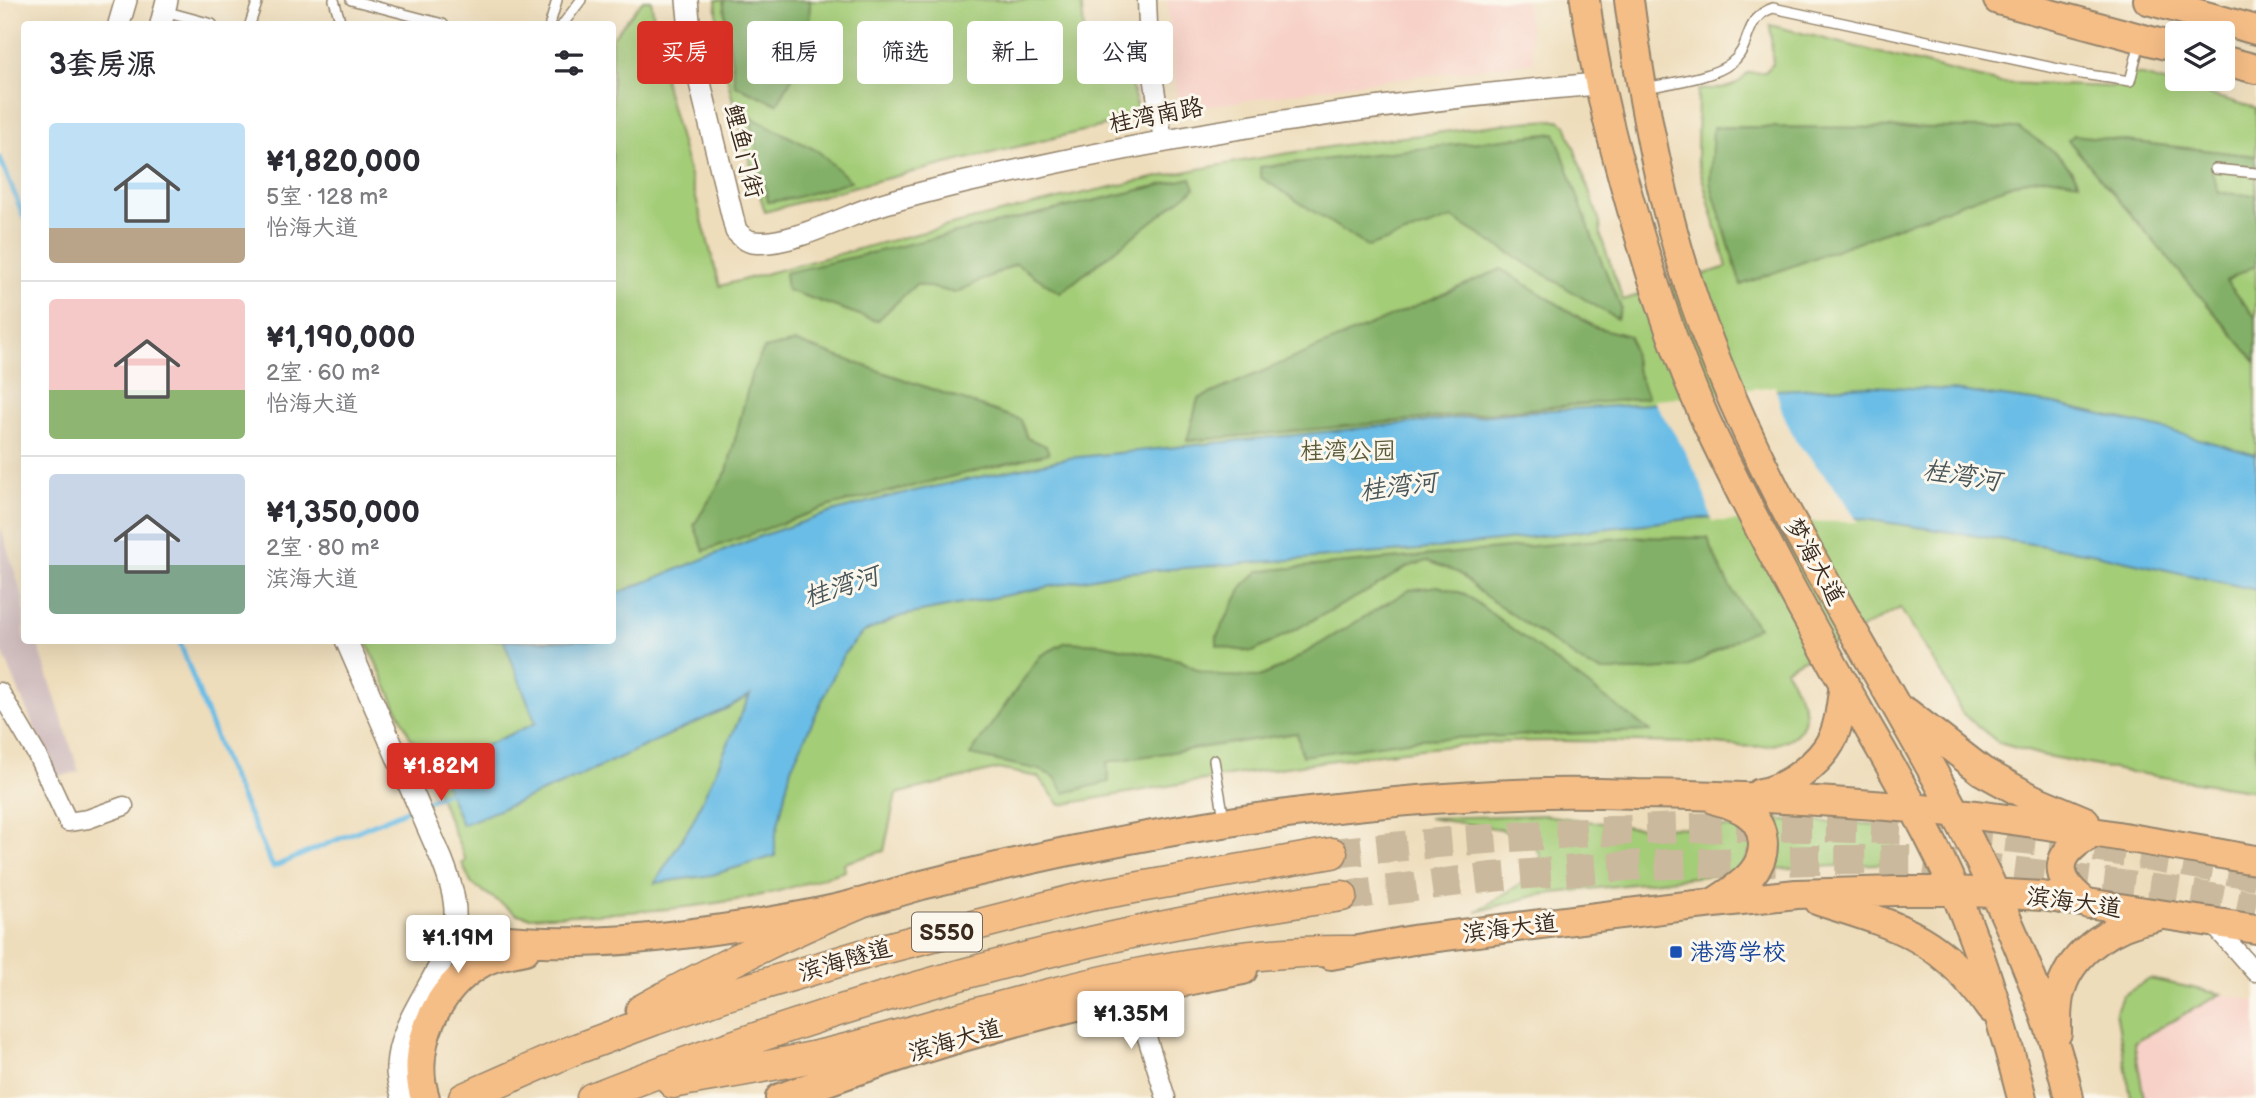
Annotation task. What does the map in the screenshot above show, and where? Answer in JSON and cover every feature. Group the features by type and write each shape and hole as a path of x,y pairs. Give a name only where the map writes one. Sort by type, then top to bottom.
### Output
{"highway":[{"name":"滨海隧道","path":"571,1051 727,995 875,951 1088,896 1332,853"},
{"name":"滨海隧道","path":"593,1098 806,1021 891,994 1047,951 1251,908 1342,896"},
{"path":"571,1051 727,962 857,904"},
{"path":"593,1098 811,1058 1043,996 1190,965 1284,951 1352,951"},
{"name":"S550","path":"464,1098 571,1051"}],"main road":[{"path":"1576,0 1589,33"},
{"name":"梦海大道","path":"1585,0 1598,84 1642,244 1672,335 1713,437 1756,522 1914,808 1955,891 1980,953 2006,1035 2022,1098"},
{"name":"梦海大道","path":"1629,0 1663,193 1674,236 1719,368 1782,503 1895,702 1996,892 2057,1050 2069,1098"},
{"path":"1642,0 1638,32 1642,79"},
{"path":"1998,0 2165,45"},
{"path":"2148,0 2186,5 2256,30"},
{"path":"2235,63 2256,69"},
{"path":"1740,795 1768,791 1795,779 1830,747 1839,721 1841,679"},
{"path":"1895,702 1982,771 2033,799 2127,839"},
{"path":"452,933 489,940 558,943 632,940 762,924 857,904 1024,861 1225,823 1423,799 1550,792 1740,795 1914,808 2094,833 2256,860"},
{"path":"1697,795 1746,812 1756,822 1763,841 1763,851 1753,872 1713,903"},
{"path":"2088,904 2072,893 2065,883 2061,862 2066,851 2079,840 2094,833"},
{"name":"滨海大道","path":"780,1098 921,1049 1189,980 1413,940 1713,903 1796,894 1996,892 2170,914 2256,929"},
{"path":"1796,894 1873,918 1933,945 1974,985 2006,1035"},
{"path":"2057,1050 2057,1010 2061,989 2070,969 2084,952 2103,936 2125,925 2170,914"},
{"path":"425,1098 420,1070 421,1045 448,992 466,973 484,961 558,943"}],"street":[{"path":"120,21 125,0"},
{"name":"鲤鱼门街","path":"687,0 692,50 736,231"},
{"path":"1147,0 1149,50 1163,140"},
{"name":"桂湾南路","path":"736,231 754,243 771,241 920,194 1163,140 1368,107 1598,84"},
{"path":"348,644 442,860 453,898 455,916 452,933 399,1050 396,1068 403,1098"},
{"path":"0,692 37,755 68,822 88,819 124,806"},
{"path":"2210,921 2256,973"},
{"path":"1133,993 1166,1098"}],"lane":[{"path":"251,21 258,0"},
{"path":"334,0 340,21"},
{"path":"351,0 432,21"},
{"path":"551,21 557,0"},
{"path":"565,21 581,0"},
{"path":"1642,79 1692,78 1731,64 1743,49 1750,26 1756,17 1773,8 2082,74 2130,81 2141,38"},
{"path":"164,12 200,21"},
{"path":"2215,169 2256,173"},
{"path":"1214,760 1225,823"}],"shaded area":[{"path":"1167,0 1526,0 1534,62 1338,86 1192,109 1177,100 1173,21 1169,21"},
{"path":"0,525 21,592 21,644 38,644 79,772 55,777 0,646"},
{"path":"2221,994 2256,1001 2256,1098 2144,1098 2134,1042"}],"green space":[{"name":"桂湾公园","path":"643,0 651,0 655,21 637,21 637,84 665,84 720,286 977,218 1149,179 1324,148 1504,124 1559,120 1566,125 1600,222 1601,237 1623,300 1727,267 1697,159 1698,90 1726,88 1743,79 1748,73 1765,72 1773,64 1770,25 2000,83 2115,87 2136,74 2165,82 2165,91 2196,91 2256,108 2256,791 2123,771 2041,755 1999,743 1962,713 1945,679 1900,608 1785,669 1803,704 1805,714 1800,731 1781,743 1759,746 1564,741 1475,744 1327,761 1060,805 1038,777 998,769 896,794 884,851 844,863 845,871 793,887 762,895 675,908 529,917 517,914 471,883 462,863 466,861 418,745 410,737 367,644 616,644 616,33"},
{"path":"716,0 1081,0 1083,21 1077,21 1077,84 1131,84 1137,108 1128,120 856,186 765,212 729,84 733,84 733,21 718,21"},
{"path":"723,0 810,0 809,21 747,21 747,84 788,84 777,104 735,85 733,21 726,21"},
{"path":"750,117 818,151 851,181 794,198 768,202"},
{"path":"1713,127 2019,128 2060,158 2079,182 2046,177 2022,181 1741,285 1710,182"},
{"path":"1555,133 1598,253 1621,308 1617,319 1452,218 1368,247 1260,177 1260,167"},
{"path":"2074,135 2256,156 2256,168 2210,166 2219,193 2256,195 2256,265 2226,281 2256,318 2256,362 2068,140"},
{"path":"1191,178 1195,188 1060,293 1016,264 955,293 916,284 877,321 787,290 785,273"},
{"path":"1501,269 1595,327 1630,336 1636,368 1648,398 1187,441 1198,399"},
{"path":"796,342 1021,420 1027,438 1046,446 1049,453 830,506 704,551 694,525 727,471 752,372 764,349"},
{"path":"1631,537 1708,538 1729,585 1758,627 1688,667 1602,671 1589,667 1481,593 1459,573 1427,561 1407,567 1370,590 1253,652 1217,645 1217,636 1243,586 1259,571"},
{"path":"1438,586 1465,594 1650,731 1421,739 1302,756 1297,733 1107,762 1109,782 1064,793 1055,777 1040,770 970,755 1040,656 1066,642 1102,644 1180,660 1200,671 1220,676 1259,677 1280,668 1409,590"},
{"path":"1544,815 1630,827 1740,828 1746,829 1760,841 1737,872 1538,895 1476,912 1525,881 1540,864 1541,856 1535,846 1501,829 1428,818"},
{"path":"1767,819 1885,825 1896,848 1895,863 1776,869 1779,843"},
{"path":"2150,979 2221,994 2134,1042 2144,1098 2131,1098 2116,1011 2122,996"}],"water":[{"name":"桂湾河","path":"1870,386 1952,390 2055,404 2171,431 2256,455 2256,590 2091,553 1857,518 1697,518 1419,550 1119,573 901,616 862,633 843,655 791,768 775,838 775,856 712,875 655,883 693,821 750,695 730,707 562,784 462,825 438,766 536,723 505,644 616,644 616,594 761,536 832,512 891,496 1069,458 1520,412 1650,404 1776,390"}],"pier":[{"path":"1775,386 1782,411 1795,440 1838,492 1858,522 1712,521 1701,483 1681,444 1653,400"}],"waterway":[{"path":"0,158 21,210"},
{"path":"181,644 226,765 273,867 414,807"},
{"path":"423,803 452,790"}],"tunnel":[{"path":"1332,853 1596,832 1684,828 1860,828 1948,832 2064,843 2256,875"},
{"path":"1342,896 1492,877 1640,865 1924,860 2177,892 2256,906"}],"place":[{"name":"港湾学校","path":"1676,952"}]}
